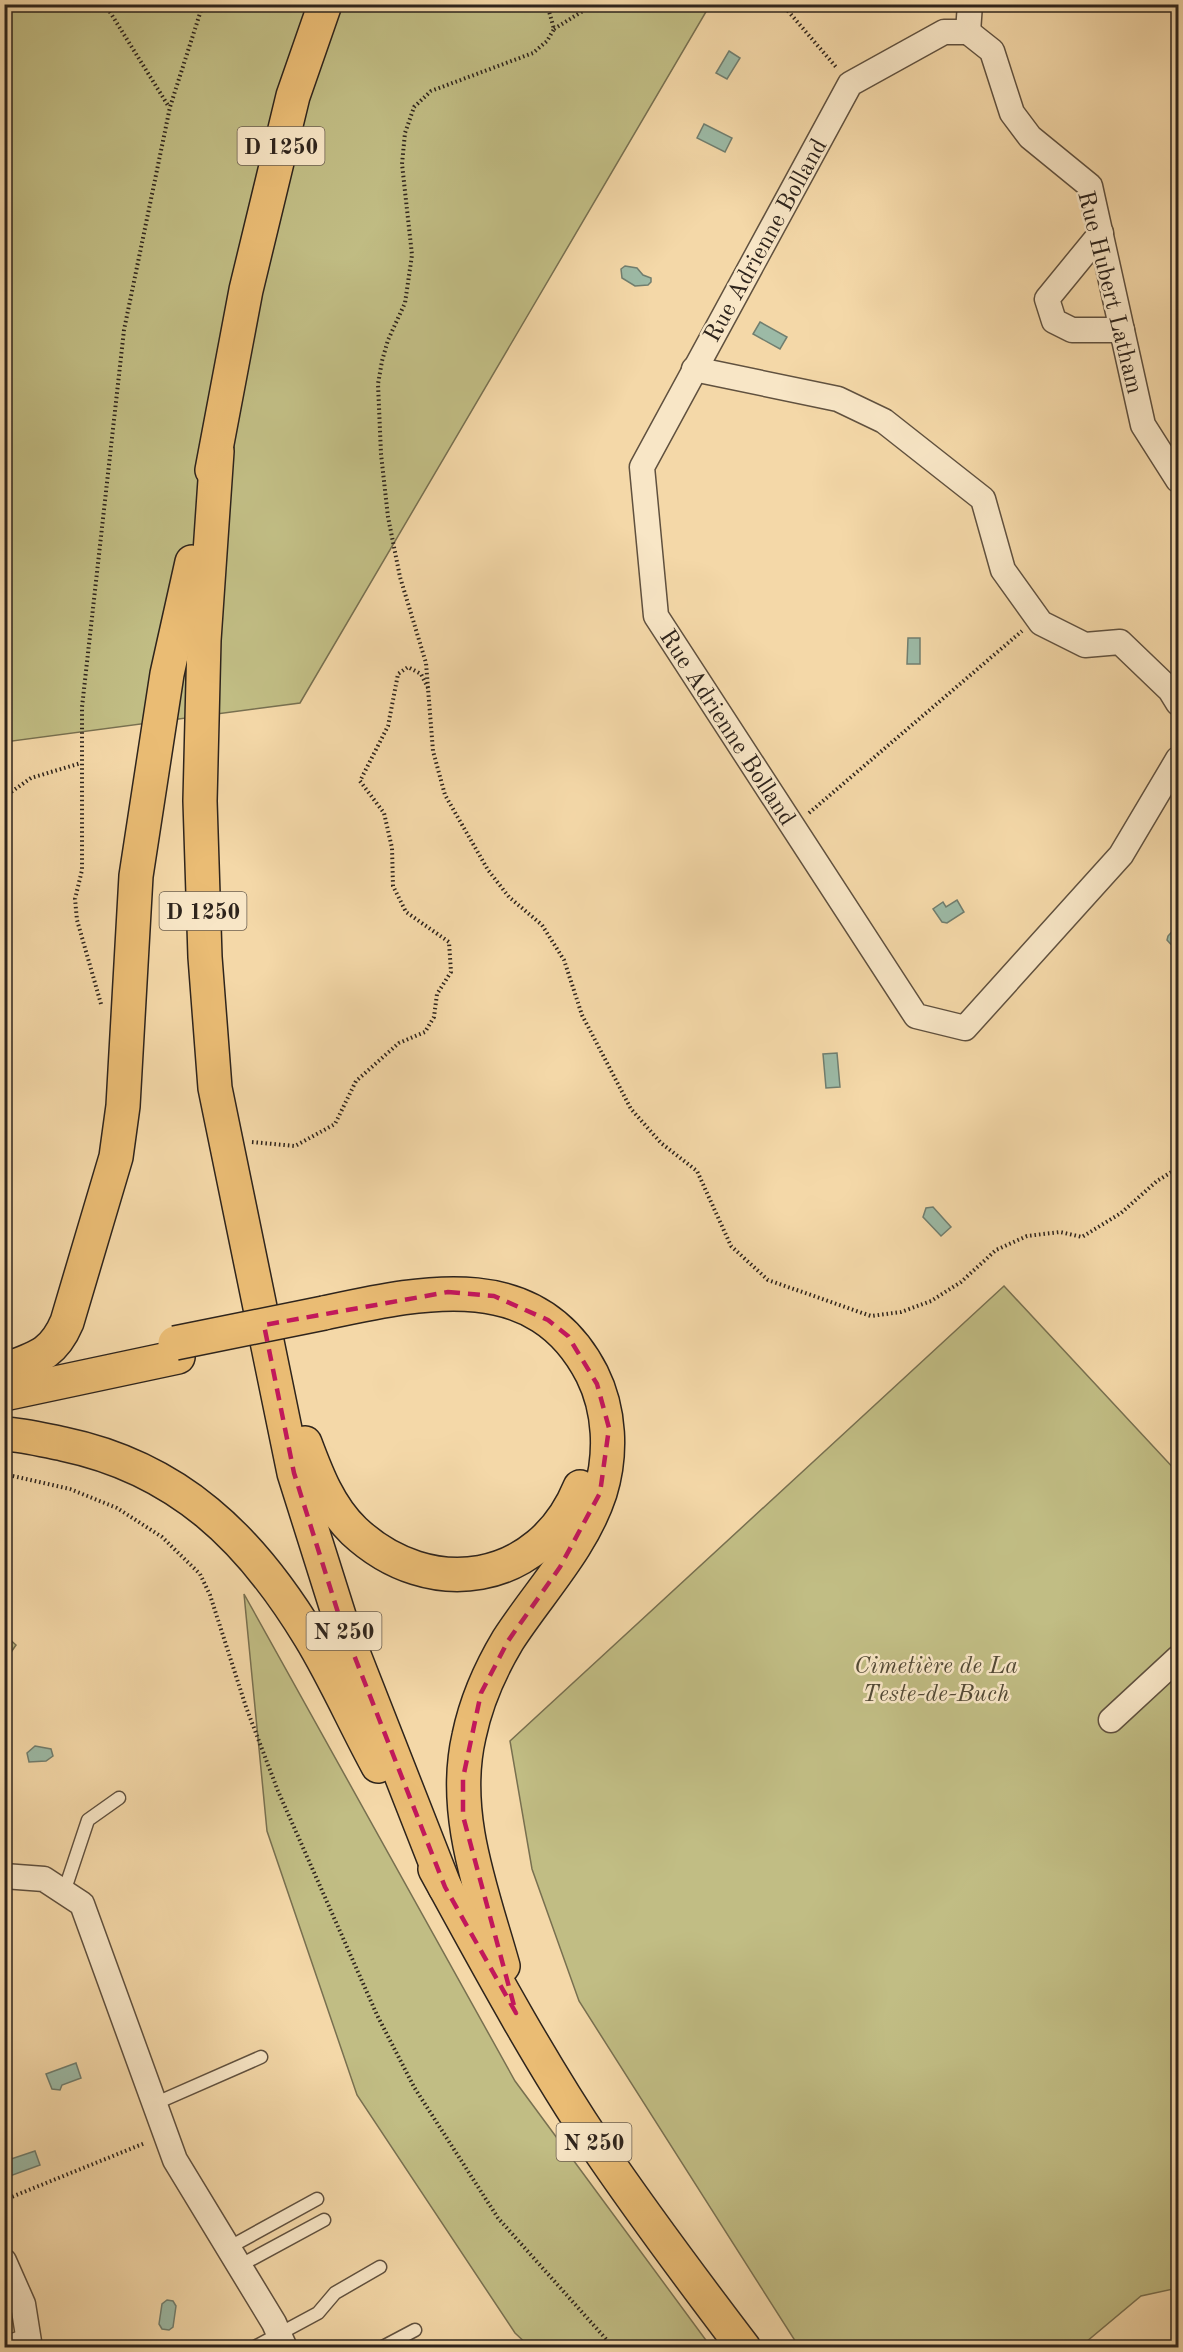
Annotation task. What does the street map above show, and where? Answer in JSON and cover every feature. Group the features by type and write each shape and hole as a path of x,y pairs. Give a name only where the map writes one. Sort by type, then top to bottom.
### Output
{"main road":[{"name":"D 1250","path":"272,1365 216,1088 206,969 200,801 204,640 217,451 246,290 293,96 325,4"},
{"path":"4,1372 37,1358 59,1341 67,1322 116,1157 123,1107 136,876 167,674 217,451"},
{"path":"326,1320 384,1300 448,1292 494,1296 520,1305 568,1336 584,1358 597,1384 609,1428 607,1458 600,1493 561,1567 508,1641 481,1693 469,1737 463,1778 464,1816 516,2013"},
{"path":"4,1394 176,1350 326,1320 448,1310 487,1314 524,1329 552,1350 574,1383 585,1414 587,1460 582,1482 573,1504 545,1540 521,1557 484,1572 458,1575 423,1572 389,1556 354,1530 326,1495 272,1365"},
{"path":"4,1372 176,1350"},
{"name":"N 250","path":"272,1365 294,1473 341,1622 445,1887 516,2013 595,2143 680,2265 744,2348"},
{"path":"4,1434 91,1450 146,1471 204,1507 259,1564 310,1637 445,1887"}],"street":[{"path":"850,84 944,32 968,33 970,4"},
{"name":"Rue Hubert Latham","path":"968,33 992,51 1012,113 1030,136 1090,186 1143,425 1179,480"},
{"name":"Rue Adrienne Bolland","path":"850,84 642,468 656,616 916,1016 965,1028 1120,855 1179,759"},
{"path":"1101,233 1047,299 1054,321 1072,330 1122,330"},
{"path":"694,369 838,399 884,421 983,499 1003,570 1041,623 1085,645 1120,642 1170,690 1179,703"},
{"path":"1111,1720 1179,1658"},
{"path":"4,1876 44,1879 82,1904 175,2160 282,2341"},
{"path":"4,2260 23,2304 30,2341"}],"lane":[{"path":"64,1892 88,1820 119,1798"},
{"path":"154,2104 261,2057"},
{"path":"234,2257 317,2199"},
{"path":"234,2257 324,2220"},
{"path":"253,2348 282,2341 318,2313 335,2294 380,2267"},
{"path":"381,2348 415,2330"},
{"path":"4,2343 30,2341"}],"path":[{"path":"105,4 170,107"},
{"path":"101,1010 77,920 75,899 82,870 82,706 124,330 170,107 203,4"},
{"path":"547,4 554,29"},
{"path":"594,4 554,29 547,41 532,53 431,91 414,107 405,133 402,164 412,255 405,303 388,340 378,384 381,454 388,517 400,577 426,663 433,751 445,795 488,870 509,897 542,925 564,960 582,1015 631,1109 661,1143 697,1171 731,1246 768,1280 871,1316 901,1311 931,1301 961,1281 996,1250 1027,1236 1060,1232 1082,1237 1121,1213 1157,1181 1179,1168"},
{"path":"782,4 850,84"},
{"path":"793,827 1037,618"},
{"path":"227,1142 295,1146 335,1124 356,1081 399,1043 425,1032 434,1017 437,994 451,972 449,942 406,912 393,886 392,848 384,813 360,781 388,726 398,674 408,667 421,674 430,694"},
{"path":"4,797 31,778 81,763"},
{"path":"4,1474 70,1489 117,1508 162,1537 200,1574 210,1595 246,1707 278,1791 377,2015 414,2087 498,2218 614,2348"},
{"path":"4,2200 165,2135"}],"highlighted area":[{"path":"448,1292 494,1296 548,1320 568,1336 597,1384 609,1428 600,1493 560,1567 508,1641 481,1693 463,1778 463,1816 516,2013 445,1887 341,1622 294,1473 264,1325"}],"green space":[{"path":"4,5 710,5 300,703 5,742"},
{"name":"Cimetière de La Teste-de-Buch","path":"1004,1286 1178,1473 1178,2288 1141,2296 1080,2347 799,2347 579,2001 532,1869 510,1741"},
{"path":"244,1594 515,2081 711,2347 530,2347 515,2333 357,2095 267,1831"},
{"path":"4,1635 16,1645 5,1661"}],"shaded area":[{"path":"729,51 740,58 727,79 716,73"},
{"path":"704,124 732,138 725,152 697,138"},
{"path":"625,266 637,268 643,275 651,278 651,282 648,285 635,286 622,278 621,269"},
{"path":"760,322 787,337 780,349 753,334"},
{"path":"908,638 920,638 920,664 907,664"},
{"path":"957,900 964,912 947,923 942,922 933,909 943,902 946,907"},
{"path":"1176,927 1178,929 1178,952 1167,940"},
{"path":"837,1053 840,1087 826,1088 823,1054"},
{"path":"933,1207 951,1227 941,1236 923,1217 926,1208"},
{"path":"35,1746 51,1749 53,1756 46,1761 29,1762 27,1753"},
{"path":"76,2063 81,2078 62,2085 60,2090 52,2089 46,2074"},
{"path":"35,2151 40,2165 10,2176 5,2172 5,2161"},
{"path":"167,2300 173,2301 176,2306 173,2327 169,2330 162,2329 159,2324 162,2304"}]}
